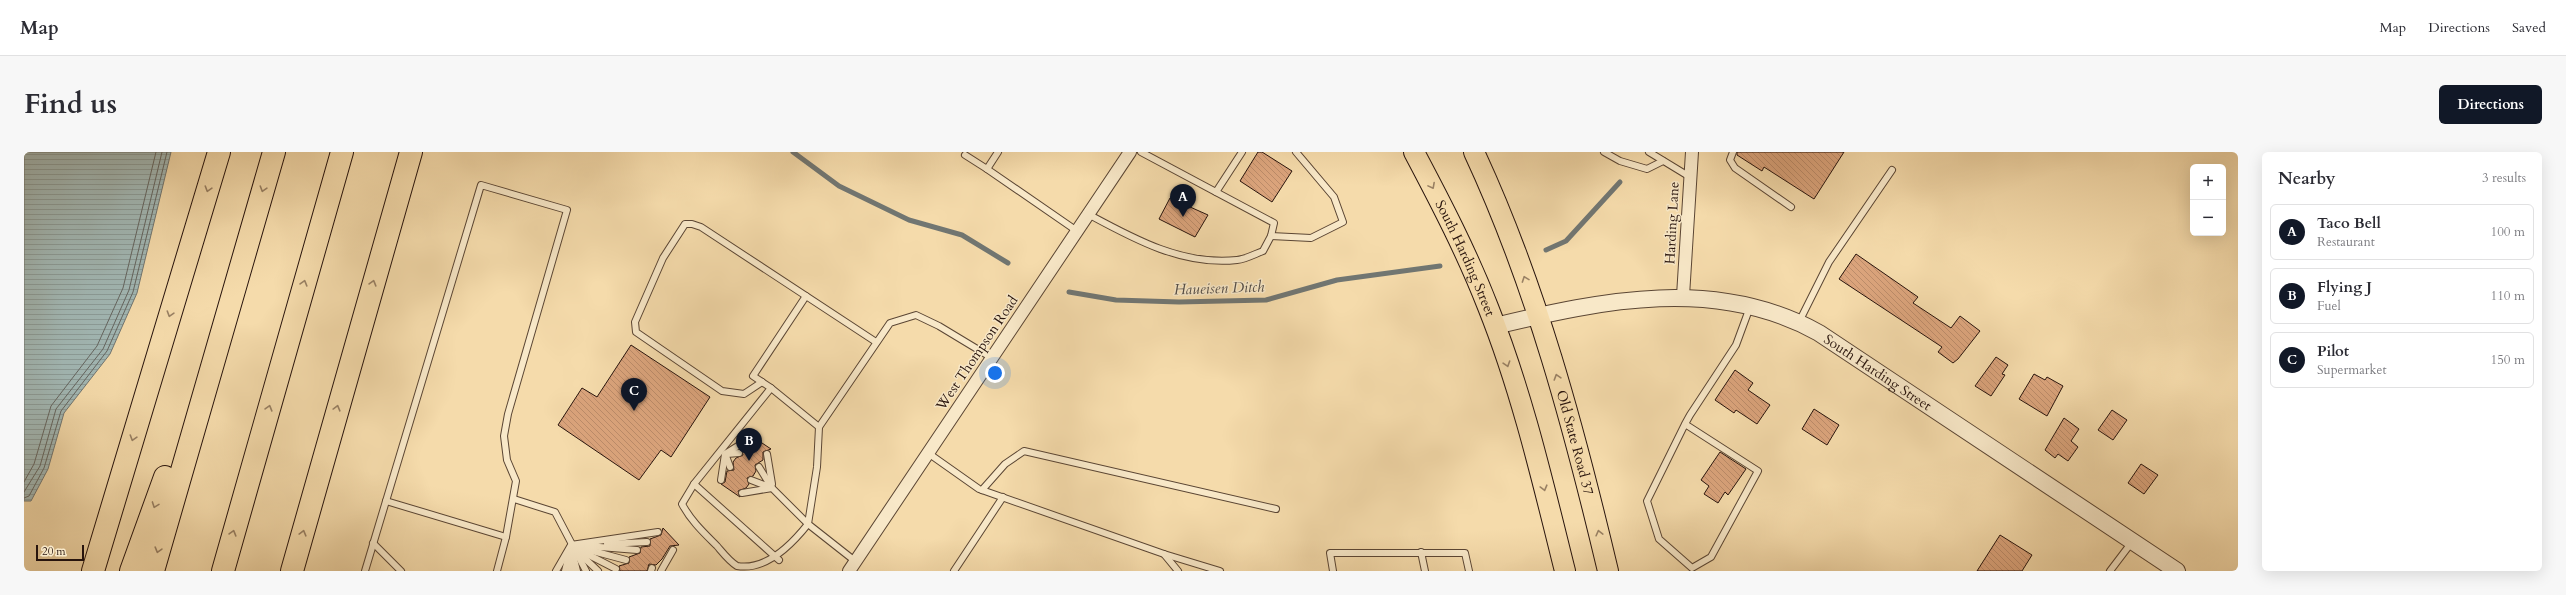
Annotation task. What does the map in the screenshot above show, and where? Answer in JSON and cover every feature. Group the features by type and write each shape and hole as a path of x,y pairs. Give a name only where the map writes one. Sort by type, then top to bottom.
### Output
{"highway":[{"path":"93,571 219,152"},
{"path":"153,571 230,298 274,152"},
{"path":"223,571 342,152"},
{"path":"292,571 411,152"},
{"path":"131,571 230,298"}],"main road":[{"name":"South Harding Street","path":"1414,152 1453,225 1495,326"},
{"path":"1474,152 1498,203 1538,316"},
{"name":"Old State Road 37","path":"1538,316 1573,428 1608,571"},
{"path":"1495,326 1528,430 1565,571"}],"street":[{"name":"West Thompson Road","path":"852,566 1130,152"},
{"name":"Harding Lane","path":"1683,296 1692,152"},
{"name":"South Harding Street","path":"1495,326 1538,316 1641,298 1683,296 1713,298 1750,305 1799,322 1819,333 2178,571"}],"lane":[{"path":"987,169 998,152"},
{"path":"1088,214 1125,234 1166,252 1204,260 1238,260 1263,251 1272,236 1274,222 1141,152"},
{"path":"1216,192 1242,152"},
{"path":"1272,236 1311,238 1343,222 1334,197 1296,152"},
{"path":"1604,152 1620,161 1647,169 1663,161"},
{"path":"1649,152 1690,177"},
{"path":"1733,152 1730,160 1735,168 1791,207"},
{"path":"965,155 1077,231"},
{"path":"1799,322 1829,262 1892,170"},
{"path":"365,571 481,185 567,210 508,414 504,436 507,460 516,481 506,537 497,571"},
{"path":"762,382 744,394 722,390 636,332 635,322 663,258 679,231 685,224 692,224 876,342"},
{"path":"806,296 753,376 771,388 819,427"},
{"path":"1685,424 1758,471 1711,557 1692,568 1659,539 1647,501 1685,424 1736,345 1750,305"},
{"path":"771,388 723,452 694,484 682,504 689,518 737,567 749,571 763,570 779,560 808,524 817,467 819,427 890,323 916,315 939,326 992,358"},
{"path":"723,452 746,441"},
{"path":"723,452 739,453"},
{"path":"723,452 730,467"},
{"path":"721,480 723,452"},
{"path":"982,490 1005,464 1024,452 1276,509"},
{"path":"928,453 982,490 1164,554 1220,571"},
{"path":"767,454 772,488"},
{"path":"759,467 772,488 852,566"},
{"path":"751,480 772,488"},
{"path":"694,484 779,560"},
{"path":"742,493 772,488"},
{"path":"954,571 1003,497"},
{"path":"514,499 554,512 586,571"},
{"path":"386,501 506,537"},
{"path":"571,545 658,532"},
{"path":"2110,571 2133,541"},
{"path":"571,545 647,542"},
{"path":"373,544 401,571"},
{"path":"571,545 637,550"},
{"path":"571,545 626,560"},
{"path":"571,545 616,569"},
{"path":"556,571 571,545"},
{"path":"560,571 571,545"},
{"path":"565,571 571,545"},
{"path":"571,545 571,571"},
{"path":"571,545 577,571"},
{"path":"571,545 598,571"},
{"path":"661,571 673,550"},
{"path":"1332,571 1330,553 1421,552 1466,553 1470,571"},
{"path":"1421,552 1425,571"},
{"path":"1164,554 1178,571"},
{"path":"653,570 663,559"}],"water":[{"path":"24,152 171,152 137,293 110,354 64,413 48,469 31,501 24,501"}],"building":[{"path":"1258,152 1262,152 1292,171 1272,202 1240,181"},
{"path":"1737,152 1844,152 1814,199 1764,167 1762,171 1737,155"},
{"path":"1170,198 1208,215 1195,237 1159,219"},
{"path":"1856,254 1918,297 1913,303 1951,328 1960,316 1980,331 1958,359 1953,363 1938,352 1942,347 1839,279"},
{"path":"631,345 710,397 671,457 661,450 639,480 558,425 582,388 597,397"},
{"path":"1996,357 2008,365 2002,374 2005,375 1991,396 1975,386"},
{"path":"1735,370 1753,383 1748,390 1770,405 1757,424 1736,410 1734,413 1715,400"},
{"path":"2034,374 2045,380 2047,377 2063,386 2047,416 2019,399"},
{"path":"1814,409 1839,425 1827,445 1802,429"},
{"path":"2112,410 2127,420 2113,440 2098,430"},
{"path":"2064,418 2079,429 2071,441 2078,447 2068,461 2058,454 2055,458 2045,450"},
{"path":"750,435 771,449 763,452 763,460 755,465 756,471 753,476 747,478 749,484 746,488 738,491 740,497 721,484 725,482 727,471 734,470 733,462 736,458 743,455 741,449 750,443"},
{"path":"1720,452 1746,469 1728,495 1725,492 1718,503 1704,494 1709,486 1701,480"},
{"path":"2141,464 2158,475 2144,494 2128,483"},
{"path":"663,528 679,545 670,546 662,559 656,565 649,564 647,571 620,571 619,566 629,563 629,557 640,553 641,547 650,546 650,539 661,535"},
{"path":"2000,535 2032,555 2022,571 1977,571"}],"waterway":[{"name":"Haueisen Ditch","path":"793,152 839,186 909,220 962,235 1008,263"},
{"name":"Haueisen Ditch","path":"1546,250 1566,241 1620,182"},
{"name":"Haueisen Ditch","path":"1069,292 1116,300 1179,302 1266,300 1337,280 1440,266"}],"place":[{"name":"Taco Bell","path":"1183,217"},
{"name":"Pilot","path":"634,411"},
{"name":"Flying J","path":"749,461"}]}
